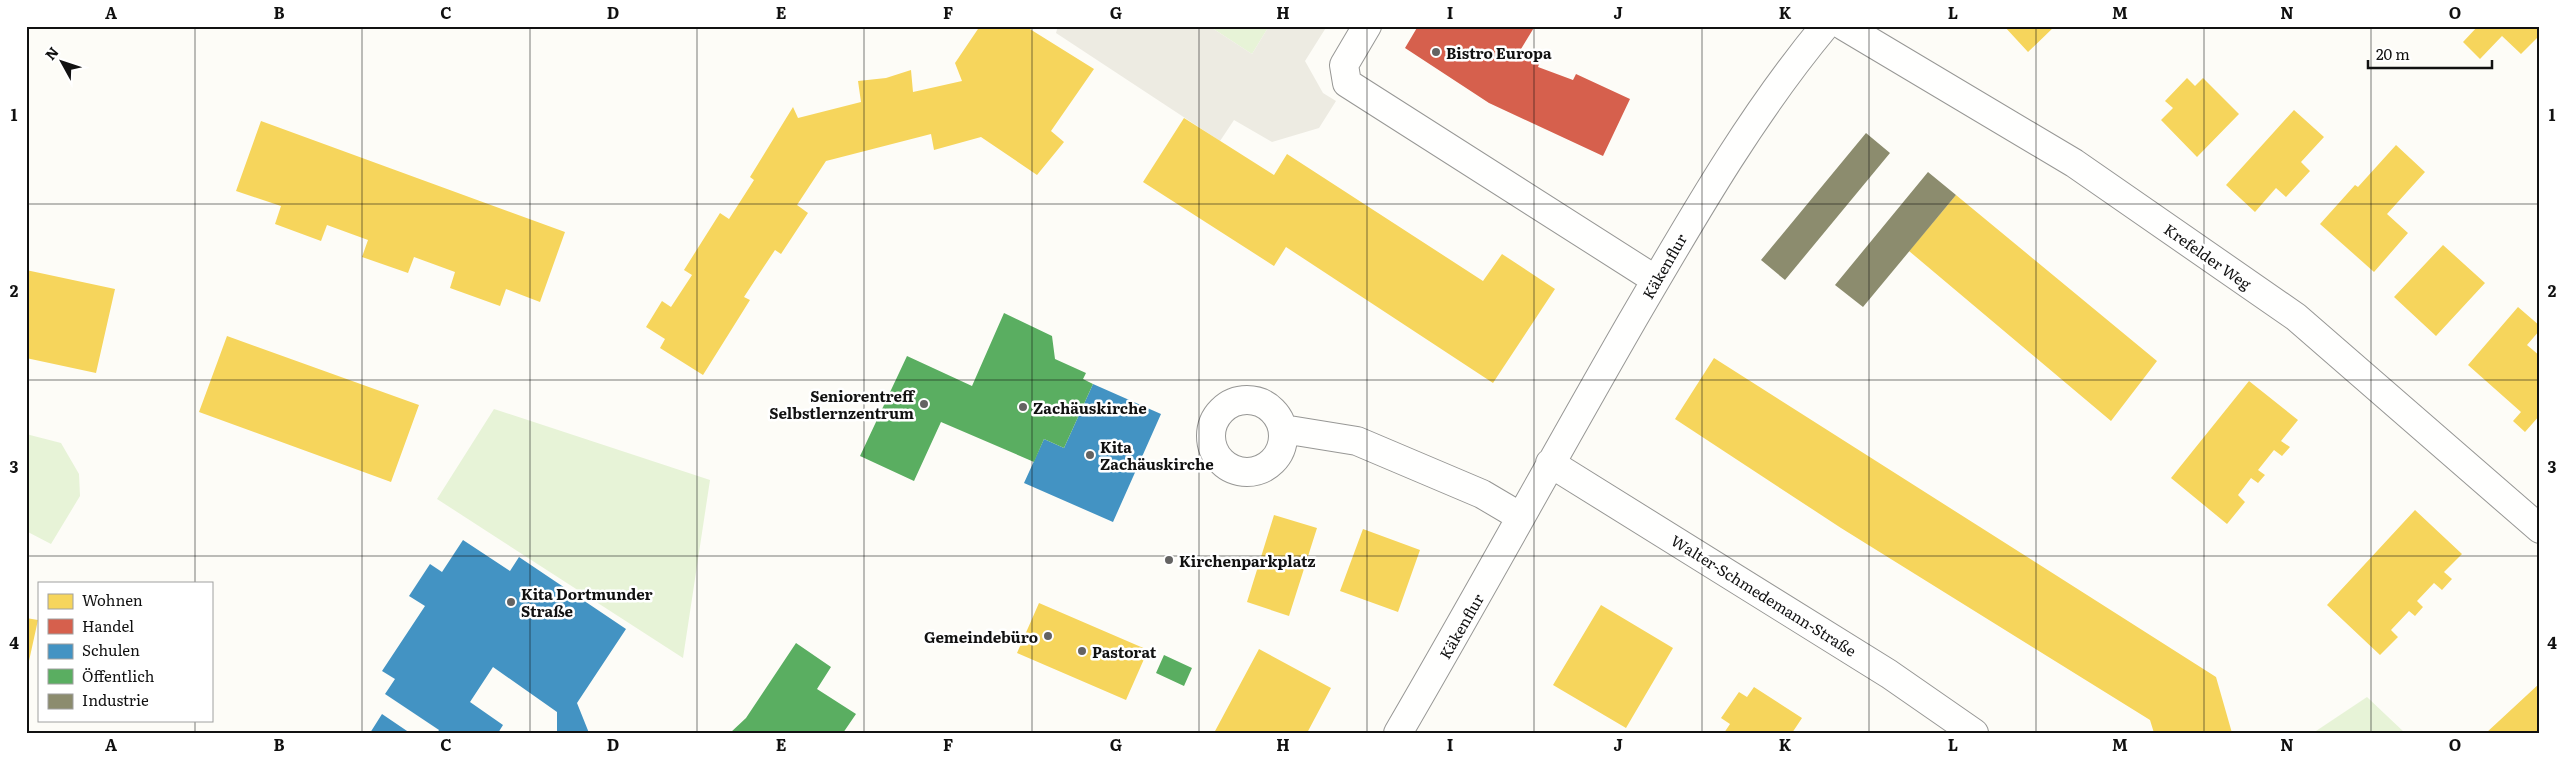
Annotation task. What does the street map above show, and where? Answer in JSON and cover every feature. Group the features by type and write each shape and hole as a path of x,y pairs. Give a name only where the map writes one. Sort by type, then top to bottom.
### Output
{"street":[{"path":"1367,26 1347,57 1344,71 1347,83 1656,280"},
{"name":"Käkenflur","path":"1398,733 1550,463 1656,280 1740,142 1799,59 1826,26"},
{"name":"Krefelder Weg","path":"1844,26 2074,163 2296,317 2540,529"},
{"path":"1283,429 1357,441 1482,494 1521,517"},
{"name":"Walter-Schmedemann-Straße","path":"1550,463 1890,674 1974,733"}],"green space":[{"path":"1209,26 1269,26 1252,54"},
{"path":"494,409 710,480 683,658 437,499"},
{"path":"26,434 61,443 79,474 80,496 51,544 26,531"},
{"path":"2367,697 2405,733 2313,733"}],"shaded area":[{"path":"1058,26 1209,26 1252,54 1269,26 1327,26 1305,61 1323,93 1336,101 1319,128 1272,142 1234,120 1220,141 1056,33"}],"building: Wohnen":[{"path":"980,26 1025,26 1094,69 1051,131 1064,142 1037,175 981,137 934,150 931,134 826,161 797,205 808,213 781,254 775,250 744,297 750,300 703,375 660,348 665,339 646,327 662,301 671,307 692,275 684,270 720,213 729,219 754,180 750,177 793,107 798,118 861,102 858,81 886,78 911,70 913,92 962,81 955,63"},
{"path":"2004,26 2055,26 2028,52"},
{"path":"2478,26 2540,26 2540,35 2521,54 2502,36 2480,59 2463,42"},
{"path":"2187,78 2195,86 2203,78 2239,114 2197,157 2161,120 2173,108 2165,101"},
{"path":"2294,110 2324,137 2301,162 2310,171 2286,197 2276,188 2255,212 2226,185"},
{"path":"1184,118 1274,175 1287,154 1483,281 1502,254 1555,289 1493,383 1286,247 1274,266 1143,182"},
{"path":"261,121 565,232 540,302 506,289 500,306 450,288 455,272 414,257 408,273 362,257 368,240 327,225 321,241 275,224 281,206 236,191"},
{"path":"2396,145 2425,172 2387,214 2408,233 2374,272 2320,224 2355,185 2358,187"},
{"path":"1956,195 2157,361 2111,421 1909,251"},
{"path":"2443,245 2485,283 2436,336 2394,297"},
{"path":"26,270 115,289 96,373 26,358"},
{"path":"2518,307 2540,326 2540,330 2527,345 2540,356 2540,415 2525,432 2513,421 2521,412 2468,365"},
{"path":"227,336 419,405 391,482 199,412"},
{"path":"1714,358 2216,677 2232,733 2154,733 2150,720 1841,528 1675,419"},
{"path":"2249,381 2298,420 2281,441 2290,447 2282,456 2274,450 2258,470 2265,475 2258,483 2251,478 2238,495 2245,502 2227,524 2171,478"},
{"path":"2415,510 2462,554 2444,572 2452,579 2442,590 2434,583 2417,601 2423,607 2415,616 2409,611 2391,630 2398,637 2380,655 2327,605"},
{"path":"1274,515 1317,528 1289,616 1247,602"},
{"path":"1363,529 1420,550 1398,612 1340,591"},
{"name":"Pastorat","path":"1039,603 1148,650 1126,700 1017,653"},
{"path":"1601,605 1673,648 1626,728 1553,685"},
{"path":"26,618 38,620 27,670 26,670"},
{"path":"1259,649 1331,688 1307,733 1214,733"},
{"path":"2540,683 2540,733 2486,733"},
{"path":"1754,687 1802,718 1792,733 1724,733 1730,724 1721,718 1739,692 1747,697"}],"building: Handel":[{"path":"1418,26 1535,26 1521,49 1541,59 1538,67 1573,80 1576,74 1630,99 1603,156 1489,103 1405,48"}],"building: Schulen":[{"name":"Kita Zachäuskirche","path":"1093,384 1161,414 1113,522 1024,483 1044,439 1064,448"},
{"path":"463,540 510,571 519,557 626,629 577,703 589,733 557,733 557,712 493,667 470,702 503,725 498,733 437,733 439,730 385,694 395,679 382,671 425,606 409,596 430,564 442,572"},
{"path":"382,714 410,733 370,733"}],"building: Öffentlich":[{"name":"Zachäuskirche","path":"1004,313 1052,336 1055,359 1086,373 1083,379 1093,384 1064,448 1044,439 1034,462 941,422 914,481 860,456 907,356 972,386"},
{"path":"796,643 831,667 817,689 856,714 843,733 730,733 746,718"},
{"path":"1164,655 1192,668 1184,686 1156,673"}],"building: Industrie":[{"path":"1866,133 1890,153 1785,280 1761,260"},
{"path":"1928,172 1956,195 1863,307 1835,285"}],"place":[{"name":"Bistro Europa","path":"1436,52"},
{"name":"Seniorentreff Selbstlernzentrum","path":"924,404"},
{"name":"Zachäuskirche","path":"1023,407"},
{"name":"Kita Zachäuskirche","path":"1090,455"},
{"name":"Kirchenparkplatz","path":"1169,560"},
{"name":"Kita Dortmunder Straße","path":"511,602"},
{"name":"Gemeindebüro","path":"1048,636"},
{"name":"Pastorat","path":"1082,651"}]}
